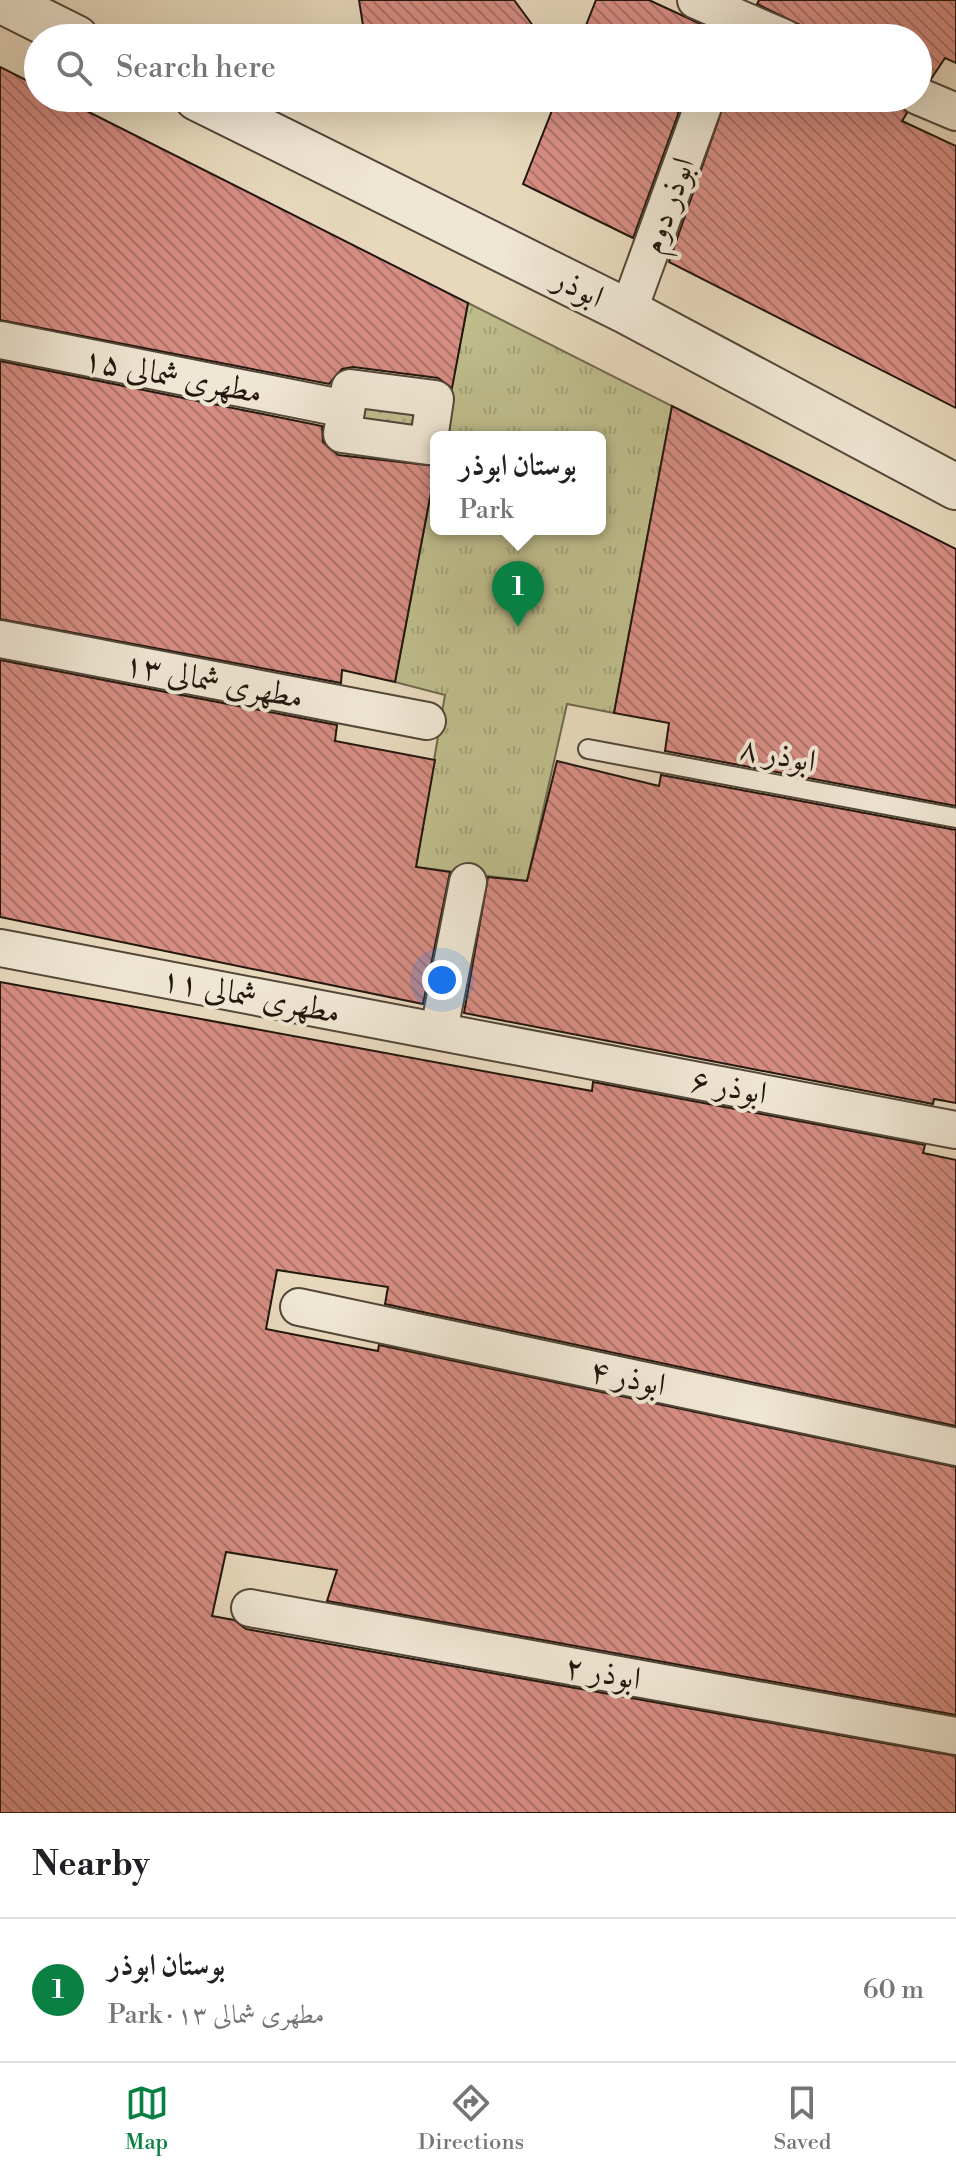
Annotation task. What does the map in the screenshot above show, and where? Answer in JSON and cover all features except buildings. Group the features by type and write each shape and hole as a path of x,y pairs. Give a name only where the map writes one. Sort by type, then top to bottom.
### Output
{"street":[{"path":"0,0 48,24"},
{"path":"696,0 735,18"},
{"path":"932,102 956,112"},
{"name":"ابوذر","path":"225,112 628,312 956,487"},
{"name":"ابوذر دوم","path":"628,312 701,112"},
{"name":"مطهری شمالی ۱۵","path":"0,340 346,409"},
{"name":"مطهری شمالی ۱۳","path":"0,639 427,721"},
{"path":"439,1030 468,882"},
{"name":"مطهری شمالی ۱۱","path":"0,948 502,1042"},
{"name":"ابوذر ۶","path":"502,1042 956,1130"},
{"name":"ابوذر ۴","path":"299,1307 956,1447"},
{"name":"ابوذر ۲","path":"250,1608 956,1736"}],"lane":[{"name":"ابوذر ۸","path":"588,749 956,818"}],"green space":[{"path":"468,303 672,406 614,713 567,704 527,881 416,867 445,695 395,682 430,498 430,535 606,535 606,431 443,431"},
{"path":"362,403 408,408 414,415 409,433 361,426"}],"place":[{"name":"بوستان ابوذر","path":"518,627"}]}
